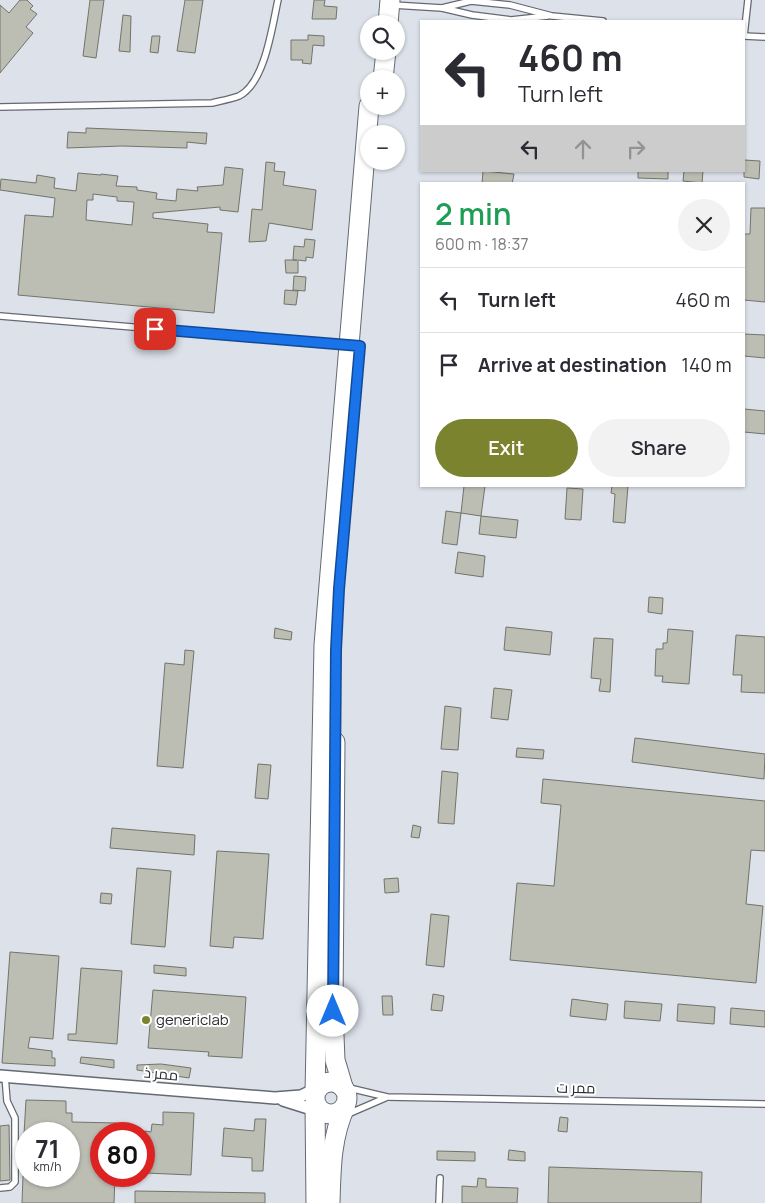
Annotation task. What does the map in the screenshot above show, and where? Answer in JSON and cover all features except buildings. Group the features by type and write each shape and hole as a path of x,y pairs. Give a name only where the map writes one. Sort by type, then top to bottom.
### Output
{"highway":[{"path":"380,15 386,2"},
{"path":"386,2 387,15"},
{"path":"324,1104 347,1097 336,1060 333,1011 336,650 368,115"},
{"path":"316,1203 324,1104 324,645 354,346 375,170"},
{"path":"330,1203 332,1149 322,1084 333,1082 343,1087"}],"street":[{"name":"ممر ذ","path":"3,1076 274,1098 300,1096 324,1104"},
{"path":"274,1098 324,1104"}],"lane":[{"path":"0,107 212,103 240,95 255,81 265,56 278,0"},
{"path":"442,8 471,0 510,5 552,16 593,20"},
{"path":"745,27 748,0"},
{"path":"386,2 442,8 472,16 511,20 552,16"},
{"path":"745,36 765,37"},
{"path":"0,316 354,346"},
{"path":"0,1188 10,1187 15,1182 17,1171 15,1118 7,1101 3,1076"},
{"name":"ممر ت","path":"343,1087 386,1098"},
{"name":"ممر ت","path":"324,1104 386,1098 765,1104"},
{"path":"439,1203 440,1178"}],"place":[{"name":"genericlab","path":"146,1020"}],"route":[{"path":"155,329 360,346 339,589 336,650 333,1011"}]}
